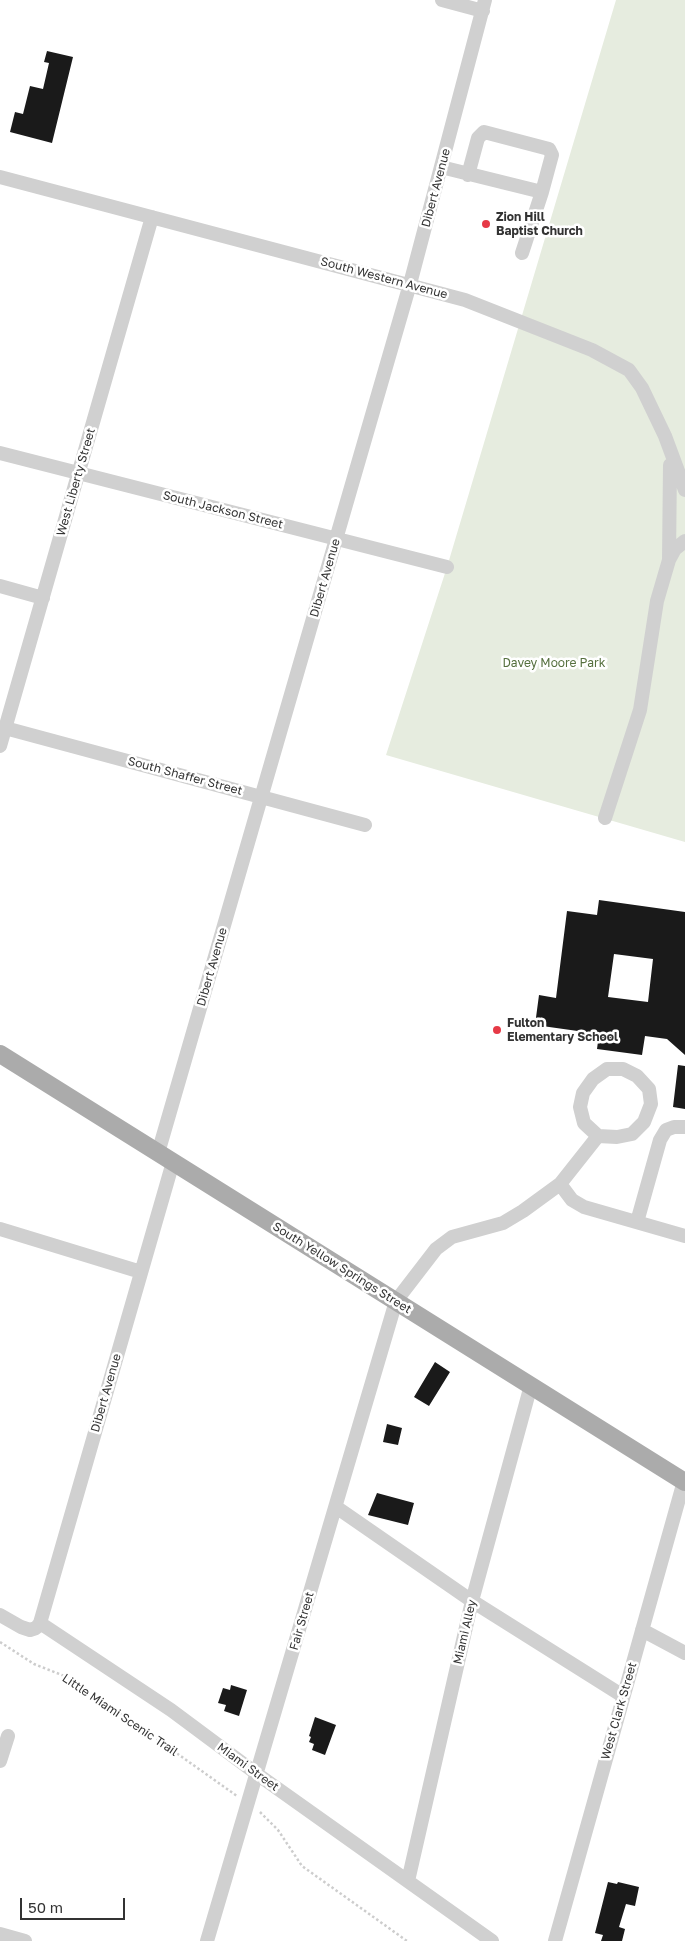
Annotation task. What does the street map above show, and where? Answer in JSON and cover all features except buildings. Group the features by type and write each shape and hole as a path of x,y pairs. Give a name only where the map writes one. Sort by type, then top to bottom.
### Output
{"main road":[{"name":"South Yellow Springs Street","path":"0,1054 684,1481"}],"street":[{"path":"442,0 484,5"},
{"name":"Dibert Avenue","path":"40,1623 141,1272 165,1158 262,797 410,284 484,5"},
{"path":"468,175 478,138 484,132 549,149 552,155 522,253"},
{"path":"441,167 542,192"},
{"name":"South Western Avenue","path":"0,177 465,300 614,360 629,370 642,388 665,436 685,490"},
{"name":"West Liberty Street","path":"0,746 152,217"},
{"path":"669,560 671,512 670,451"},
{"name":"South Jackson Street","path":"0,453 447,567"},
{"path":"605,818 640,710 657,601 669,560 675,549 685,541"},
{"path":"0,586 43,598"},
{"name":"South Shaffer Street","path":"5,728 365,825"},
{"path":"607,1069 623,1069 637,1076 648,1089 651,1104 644,1122 632,1134 616,1137 598,1136 584,1123 580,1107 583,1093 593,1079 607,1069"},
{"path":"637,1222 660,1140 666,1130 674,1127 685,1127"},
{"path":"396,1301 436,1250 452,1237 503,1223 560,1184 598,1136"},
{"path":"560,1184 572,1200 584,1206 685,1236"},
{"path":"0,1230 141,1272"},
{"name":"Fair Street","path":"206,1941 396,1301"},
{"name":"Miami Alley","path":"408,1881 472,1601 530,1385"},
{"name":"West Clark Street","path":"554,1941 684,1481"},
{"path":"336,1507 472,1601 623,1696"},
{"path":"0,1615 30,1630 36,1628 40,1623"},
{"name":"Miami Street","path":"40,1623 171,1710 257,1774 492,1941"},
{"path":"642,1630 685,1653"},
{"path":"0,1761 8,1736"},
{"path":"0,1934 25,1941"}],"path":[{"name":"Little Miami Scenic Trail","path":"0,1642 34,1664 67,1676 235,1795"},
{"path":"258,1812 278,1830 302,1866 407,1941"}],"green space":[{"name":"Davey Moore Park","path":"616,0 685,0 685,842 386,755 447,567"}],"place":[{"name":"Zion Hill Baptist Church","path":"486,224"},
{"name":"Fulton Elementary School","path":"497,1030"}]}
